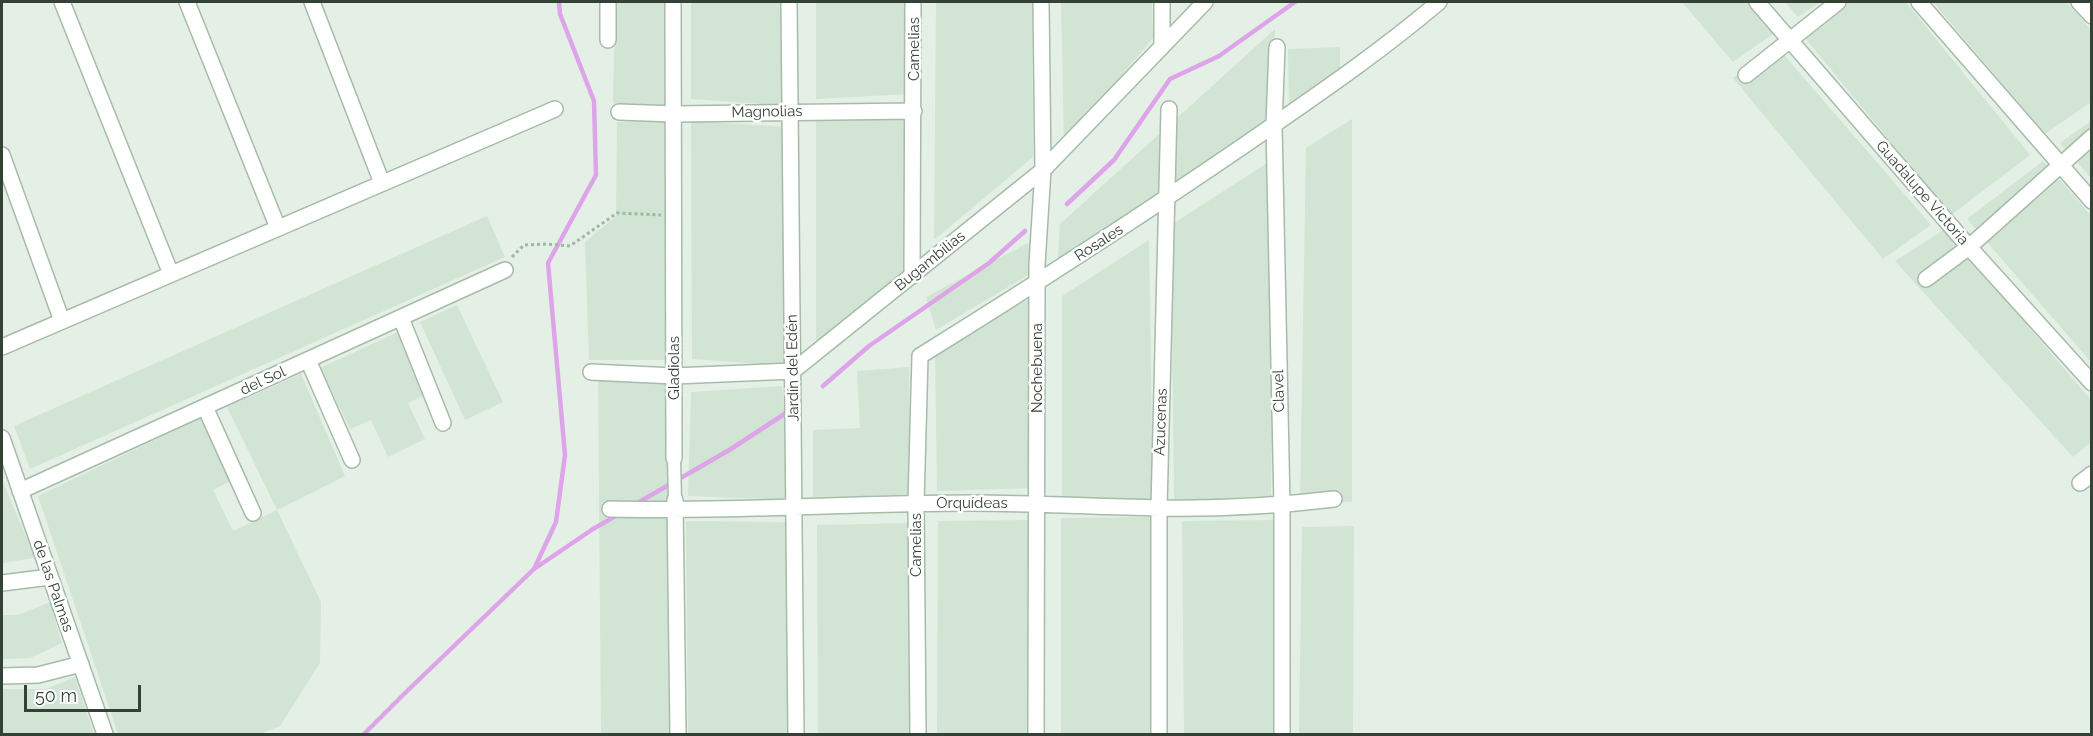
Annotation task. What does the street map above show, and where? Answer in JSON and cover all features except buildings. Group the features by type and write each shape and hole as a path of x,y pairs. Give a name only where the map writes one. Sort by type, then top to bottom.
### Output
{"street":[{"path":"62,2 171,274"},
{"path":"187,2 278,228"},
{"path":"312,2 382,183"},
{"path":"608,2 608,40"},
{"name":"Gladiolas","path":"674,2 674,505 678,735"},
{"name":"Jardín del Edén","path":"789,2 796,735"},
{"name":"Camelias","path":"912,276 913,2"},
{"name":"Nochebuena","path":"1036,735 1037,264 1043,170 1041,2"},
{"path":"1162,2 1162,44"},
{"name":"Bugambilias","path":"793,371 1043,170 1205,2"},
{"name":"Rosales","path":"920,356 1168,197 1395,39 1439,2"},
{"name":"Guadalupe Victoria","path":"1757,2 1969,247 2091,382"},
{"path":"1746,75 1838,2"},
{"path":"1919,2 2091,201"},
{"path":"2079,2 2091,16"},
{"name":"Clavel","path":"1276,47 1274,124 1282,505 1282,735"},
{"path":"2,347 555,108"},
{"name":"Azucenas","path":"1160,735 1159,508 1169,110"},
{"name":"Magnolias","path":"620,112 675,114 914,111"},
{"path":"1926,279 1969,247 2091,137"},
{"path":"2,155 62,321"},
{"name":"del Sol","path":"20,491 505,270"},
{"path":"401,318 443,423"},
{"name":"Camelias","path":"918,735 916,503 920,356"},
{"path":"308,360 352,460"},
{"path":"591,372 674,376 793,371"},
{"path":"205,407 253,513"},
{"name":"de las Palmas","path":"2,438 7,470 20,491 105,735"},
{"name":"Orquídeas","path":"610,509 674,505 794,507 916,503 1037,503 1159,508 1282,505 1334,499"},
{"path":"2,584 50,577"},
{"path":"2,676 38,675 81,664"}],"path":[{"path":"505,270 514,253 524,245 570,246 617,213 674,215"}],"shaded area":[{"path":"615,2 665,2 665,106 613,103"},
{"path":"691,2 788,2 789,106 691,99"},
{"path":"816,2 911,2 910,94 816,99"},
{"path":"936,2 1032,2 1033,157 934,240"},
{"path":"1061,2 1152,2 1153,38 1064,145"},
{"path":"1682,2 1752,2 1777,31 1733,62"},
{"path":"1785,2 1820,2 1798,17"},
{"path":"1848,2 1906,2 2030,155 1951,215 1801,33"},
{"path":"1933,2 2067,2 2091,30 2091,102 2045,134"},
{"path":"1275,29 1272,130 1057,273 1060,224"},
{"path":"1340,47 1340,78 1289,106 1288,49"},
{"path":"1778,48 1931,225 1883,259 1733,78"},
{"path":"911,118 910,270 816,342 816,120"},
{"path":"1352,119 1352,502 1300,503 1306,148"},
{"path":"667,121 667,360 589,360 585,242 616,216 617,122"},
{"path":"691,121 787,127 790,366 692,359"},
{"path":"2091,121 2091,178 2060,143"},
{"path":"1275,158 1271,499 1174,502 1171,225"},
{"path":"2043,161 2091,215 2091,362 1967,219"},
{"path":"487,216 505,257 30,469 14,426"},
{"path":"1945,229 2091,400 2091,442 2073,457 1895,261"},
{"path":"1149,240 1153,503 1062,505 1062,296"},
{"path":"1028,243 1033,272 936,330 926,297"},
{"path":"1031,298 1033,488 937,491 935,350"},
{"path":"457,305 503,402 465,420 420,322"},
{"path":"400,331 429,393 408,403 425,439 388,457 371,420 350,429 320,368"},
{"path":"909,367 910,495 813,497 813,430 860,428 857,371"},
{"path":"301,374 345,476 277,510 227,407"},
{"path":"598,376 668,383 672,734 601,734"},
{"path":"782,386 790,500 688,496 691,392"},
{"path":"205,416 235,479 213,490 233,531 277,510 321,602 320,663 280,726 260,734 118,734 38,496"},
{"path":"3,482 35,558 2,563"},
{"path":"1153,517 1156,734 1061,734 1061,518"},
{"path":"1034,520 1036,734 937,734 938,521"},
{"path":"1278,520 1275,734 1184,734 1182,521"},
{"path":"686,521 793,522 791,734 688,734"},
{"path":"914,523 916,734 818,734 817,525"},
{"path":"1354,526 1353,734 1299,734 1302,527"},
{"path":"50,602 62,643 30,658 2,659 2,615 18,615"},
{"path":"75,677 94,734 2,734 2,689 46,689"}],"waterway":[{"path":"534,569 556,522 565,455 548,263 596,175 594,101 560,14 559,2"},
{"path":"1067,204 1114,160 1170,79 1219,56 1295,2"},
{"path":"823,386 869,346 989,263 1025,231"},
{"path":"634,505 731,449 786,413"},
{"path":"364,734 534,569 619,514"}]}
